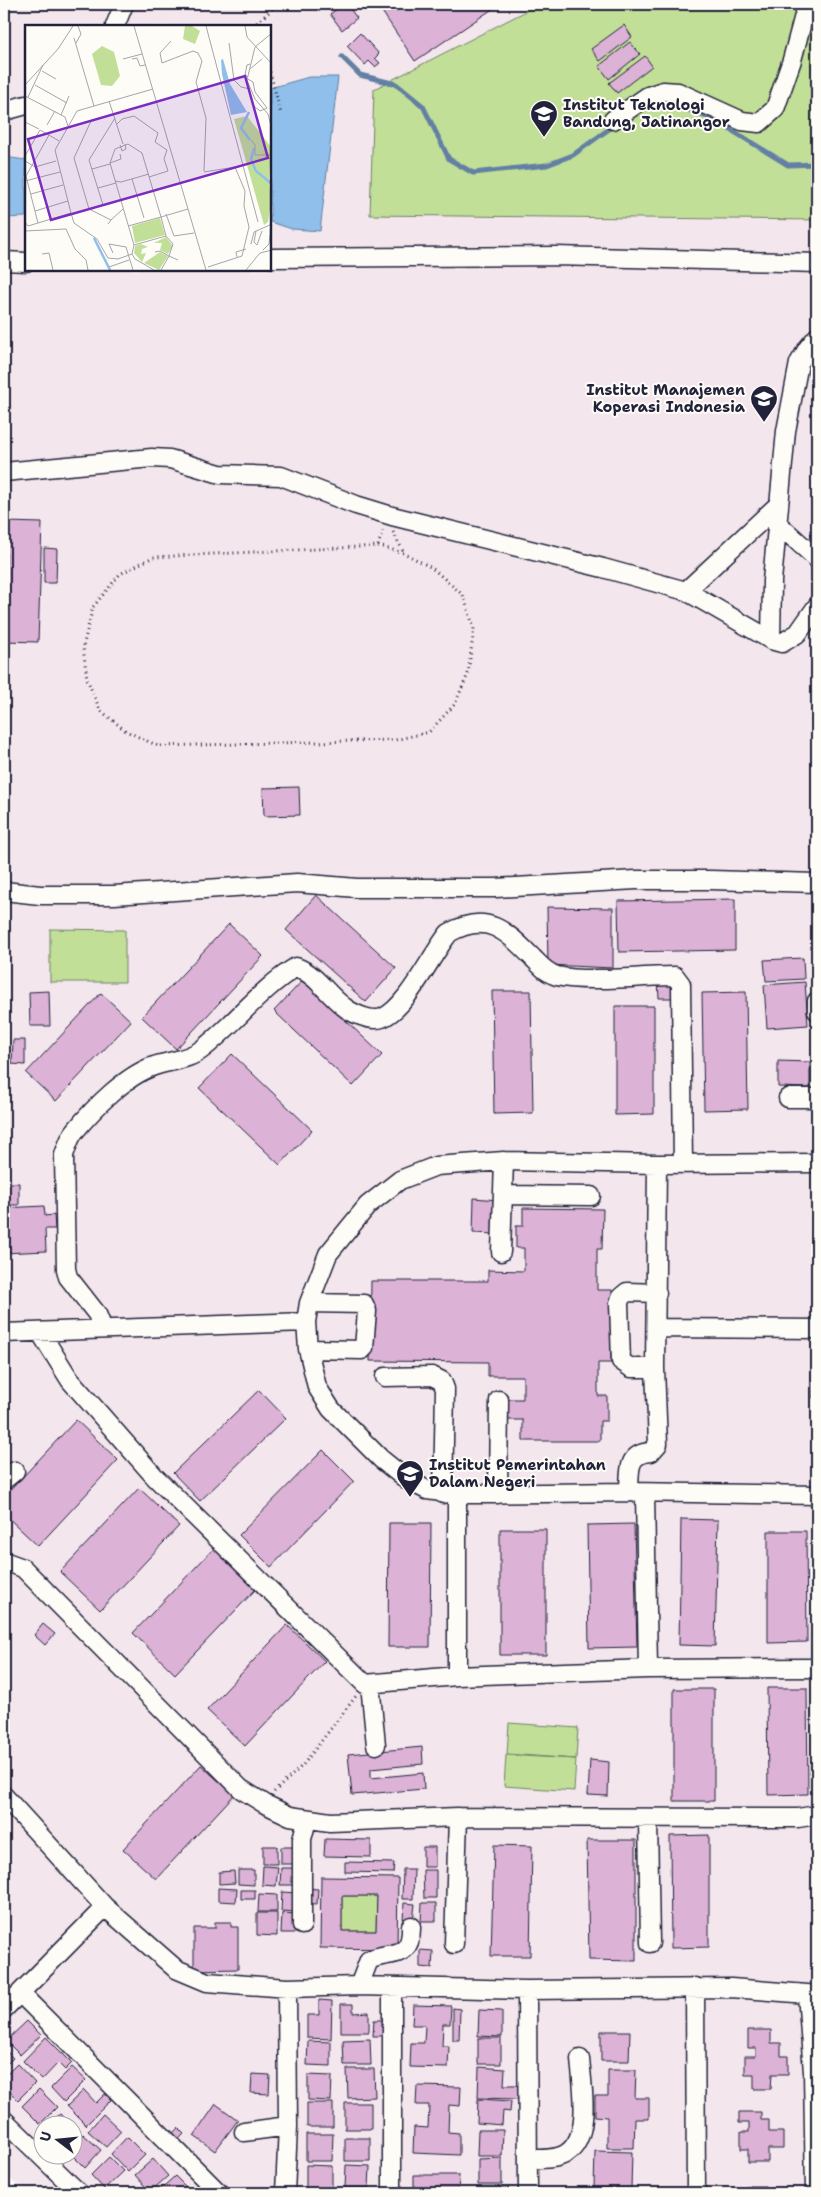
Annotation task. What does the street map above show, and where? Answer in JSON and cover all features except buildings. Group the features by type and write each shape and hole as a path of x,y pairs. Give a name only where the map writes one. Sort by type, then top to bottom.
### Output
{"street":[{"path":"115,25 124,4"},
{"path":"613,120 648,96 663,91 678,92 742,121 759,122 775,109 792,60 807,4"},
{"path":"4,111 25,105"},
{"path":"271,258 556,256 817,263"},
{"path":"4,262 25,262"},
{"path":"771,640 772,580 786,431 793,386 799,363 817,337"},
{"path":"4,472 152,458 170,459 220,474 281,476 389,517 603,568 686,591 771,640 782,643 798,633 817,606"},
{"path":"686,591 778,505"},
{"path":"777,523 817,559"},
{"path":"4,891 40,895 114,895 297,883 357,888 496,888 636,880 817,883"},
{"path":"103,1329 97,1314 68,1277 66,1269 64,1247 64,1156 74,1132 111,1094 142,1071 186,1058 200,1051 258,996 296,967 306,971 344,1007 367,1018 382,1018 401,1003 448,934 457,928 477,922 493,924 502,930 546,971 556,976 578,978 675,976 681,984 683,1164"},
{"path":"817,1001 817,1011"},
{"path":"788,1098 817,1098"},
{"path":"501,1252 504,1161"},
{"path":"817,1163 657,1164 504,1161 436,1166 400,1180 368,1205 328,1254 309,1303 306,1322 308,1349 317,1387 331,1408 381,1459 407,1480 427,1490 450,1494 637,1493 817,1495"},
{"path":"648,1669 637,1493 631,1463 640,1452 651,1452 658,1444 655,1368 657,1164"},
{"path":"502,1196 591,1196"},
{"path":"655,1368 632,1368 621,1361 620,1303 621,1297 627,1292 657,1293"},
{"path":"308,1349 362,1350 364,1348 367,1311 364,1304 309,1303"},
{"path":"4,1333 306,1322"},
{"path":"656,1328 817,1329"},
{"path":"40,1332 70,1380 155,1477 368,1684 376,1745"},
{"path":"385,1377 432,1376 442,1381 445,1389 457,1676"},
{"path":"498,1494 500,1400"},
{"path":"4,1561 23,1568 241,1789 285,1814 307,1820 330,1822 458,1817 798,1818 817,1815"},
{"path":"368,1684 457,1676 648,1669 817,1668"},
{"path":"4,1796 105,1908 176,1969 207,1982 287,1988 359,1986 527,1990 695,1987 759,1989 812,1994 815,2193"},
{"path":"454,1944 458,1817"},
{"path":"648,1818 650,1943"},
{"path":"302,1925 302,1839 307,1820"},
{"path":"4,2009 105,1908"},
{"path":"359,1986 369,1960 393,1955 403,1950 409,1944 411,1926"},
{"path":"392,1987 392,2193"},
{"path":"695,1987 696,2193"},
{"path":"285,2193 288,2126 287,1988"},
{"path":"527,1990 528,2193"},
{"path":"20,1993 219,2193"},
{"path":"528,2159 551,2158 567,2153 575,2144 584,2119 580,2059"},
{"path":"4,2120 79,2193"},
{"path":"244,2132 288,2126"}],"path":[{"path":"254,25 278,4"},
{"path":"271,76 281,114"},
{"path":"378,546 389,517"},
{"path":"389,517 404,553"},
{"path":"378,546 404,553 432,568 463,596 474,628 468,674 465,681 455,704 429,732 395,740 158,746 126,731 100,710 87,680 83,647 93,608 120,574 153,557 378,546"},
{"path":"262,1802 303,1765 368,1684"}],"shaded area":[{"name":"Institut Pemerintahan Dalam Negeri","path":"4,4 817,4 817,2193 27,2193 4,2174"}],"green space":[{"path":"545,4 817,4 817,220 370,215 374,89 532,8"},
{"path":"50,929 125,930 125,982 50,982"},
{"path":"509,1723 578,1728 576,1759 507,1754"},
{"path":"506,1755 576,1759 574,1791 504,1786"},
{"path":"342,1896 377,1896 376,1931 342,1931"}],"water":[{"path":"309,77 338,77 320,231 292,229 271,222 271,88"},
{"path":"4,157 25,160 25,217 4,218"}],"waterway":[{"path":"342,57 360,75 396,84 423,106 449,159 473,173 547,165 573,155 616,124"},
{"path":"645,107 661,100 715,120 788,165 817,164"}],"place":[{"name":"Institut Teknologi Bandung, Jatinangor","path":"544,138"},
{"name":"Institut Manajemen Koperasi Indonesia","path":"764,423"},
{"name":"Institut Pemerintahan Dalam Negeri","path":"410,1498"}]}
